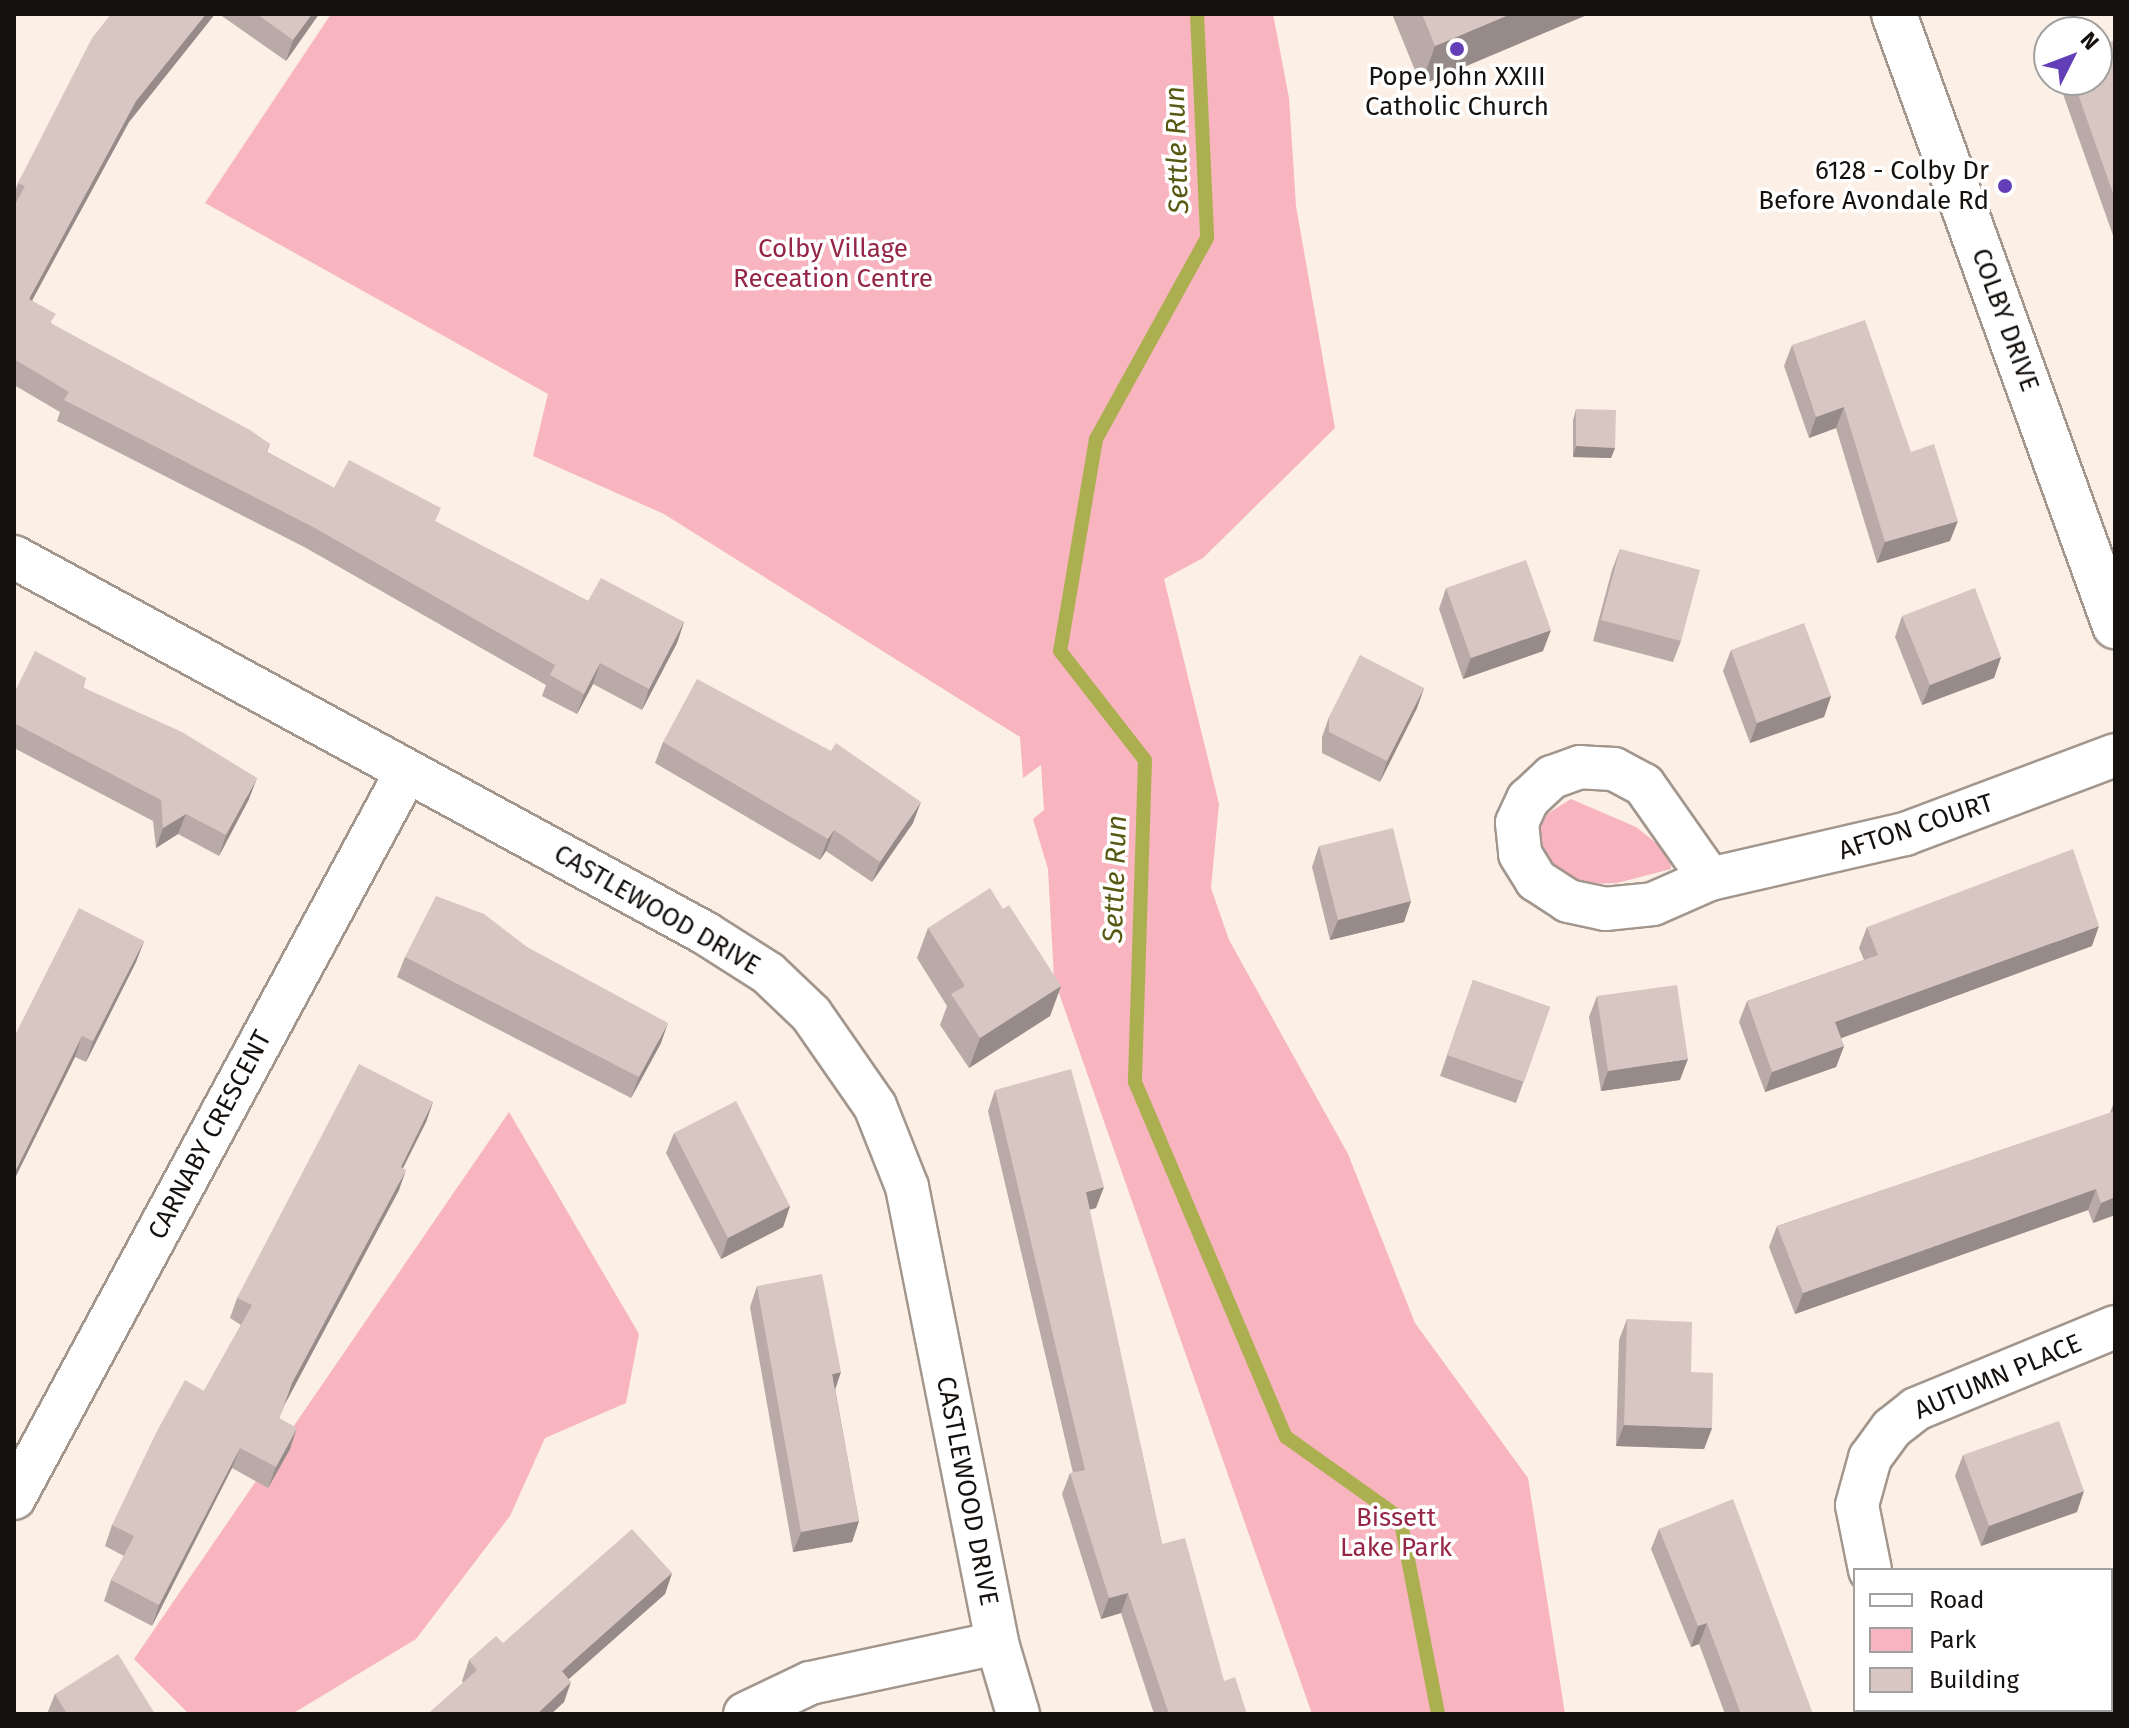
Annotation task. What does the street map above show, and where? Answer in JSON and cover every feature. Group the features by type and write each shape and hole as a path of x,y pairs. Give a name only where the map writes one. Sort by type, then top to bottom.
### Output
{"street":[{"name":"COLBY DRIVE","path":"1895,14 2115,626"},
{"name":"CASTLEWOOD DRIVE","path":"14,557 737,952 795,997 840,1051 875,1106 907,1187 997,1643 1018,1714"},
{"name":"AFTON COURT","path":"1710,879 1905,834 2115,755"},
{"name":"CARNABY CRESCENT","path":"14,1498 407,771"},
{"name":"AUTUMN PLACE","path":"1870,1568 1857,1505 1870,1458 1892,1428 1916,1409 2115,1327"},
{"path":"745,1714 810,1683 997,1643"}],"green space":[{"path":"331,14 1273,14 1289,98 1296,206 1335,428 1203,558 1164,579 1219,804 1211,888 1229,940 1348,1154 1415,1323 1528,1478 1565,1714 1312,1714 1054,979 1048,869 1033,819 1044,810 1041,765 1023,778 1020,737 664,514 533,456 548,394 205,203"},
{"path":"1571,799 1636,827 1670,854 1671,869 1617,883 1579,884 1557,875 1535,837 1547,814"},
{"path":"509,1112 639,1334 626,1403 545,1438 510,1516 416,1639 292,1714 189,1714 134,1659"}],"building":[{"path":"111,14 206,14 136,101 29,299 56,314 50,323 250,430 270,444 266,452 334,488 349,460 441,508 435,521 588,601 601,578 684,622 649,689 600,663 584,694 550,675 555,665 313,527 64,400 69,392 14,359 14,206 25,186 18,183 92,38"},
{"path":"257,14 312,14 293,40"},
{"path":"1422,14 1511,14 1435,46"},
{"path":"2113,41 2115,199 2079,96 2113,96"},
{"path":"1865,320 1911,452 1934,444 1958,521 1885,542 1844,407 1816,417 1792,345"},
{"path":"1576,409 1616,410 1615,448 1576,446"},
{"path":"1620,549 1700,570 1681,641 1601,620"},
{"path":"1526,560 1551,630 1471,658 1446,588"},
{"path":"1975,588 2001,657 1930,685 1902,616"},
{"path":"1804,623 1831,696 1757,723 1731,650"},
{"path":"35,651 86,678 82,687 182,732 257,778 226,835 186,814 163,828 161,800 14,723 14,693"},
{"path":"1360,655 1424,688 1387,761 1329,732 1329,717"},
{"path":"697,679 831,751 836,743 921,802 880,862 834,830 828,839 663,742"},
{"path":"1393,828 1411,901 1338,920 1319,846"},
{"path":"2073,849 2099,926 1835,1022 1844,1046 1772,1072 1747,1001 1878,955 1867,927"},
{"path":"990,888 1003,909 1009,905 1061,986 980,1038 951,994 965,986 928,928"},
{"path":"436,896 484,914 527,947 668,1023 639,1077 405,957"},
{"path":"79,908 144,941 93,1041 82,1036 14,1174 14,1037"},
{"path":"1473,980 1550,1007 1524,1082 1447,1055"},
{"path":"1677,985 1688,1059 1608,1071 1597,996"},
{"path":"359,1064 433,1102 401,1167 406,1170 292,1383 279,1418 297,1428 276,1467 240,1448 159,1605 111,1580 134,1536 112,1525 185,1380 204,1391 252,1305 237,1298"},
{"path":"1071,1069 1104,1187 1086,1192 1162,1544 1185,1538 1224,1681 1235,1677 1247,1714 1169,1714 1128,1593 1109,1598 1070,1473 1085,1470 995,1090"},
{"path":"736,1101 790,1206 728,1238 674,1133"},
{"path":"2115,1111 2115,1197 2101,1203 2096,1189 1803,1293 1777,1226"},
{"path":"822,1274 841,1372 832,1374 859,1521 801,1532 757,1286"},
{"path":"1627,1319 1692,1322 1691,1372 1713,1373 1712,1428 1624,1425"},
{"path":"2059,1421 2084,1491 1989,1526 1963,1455"},
{"path":"1733,1499 1813,1714 1741,1714 1707,1623 1698,1626 1659,1529"},
{"path":"632,1529 672,1573 562,1671 571,1682 537,1714 428,1714 477,1670 469,1660 496,1636 503,1643"},
{"path":"118,1654 155,1714 67,1714 55,1694"},
{"path":"2113,1686 2115,1714 2054,1714 2113,1712"}],"waterway":[{"name":"Settle Run","path":"1197,14 1207,238 1096,439 1060,651 1145,760 1135,1082 1286,1437 1400,1518 1438,1714"}],"place":[{"name":"Pope John XXIII Catholic Church","path":"1457,49"},
{"name":"6128 - Colby Dr Before Avondale Rd","path":"2005,186"}],"park label":[{"name":"Colby Village Receation Centre","path":"833,264"},
{"name":"Bissett Lake Park","path":"1396,1533"}]}
